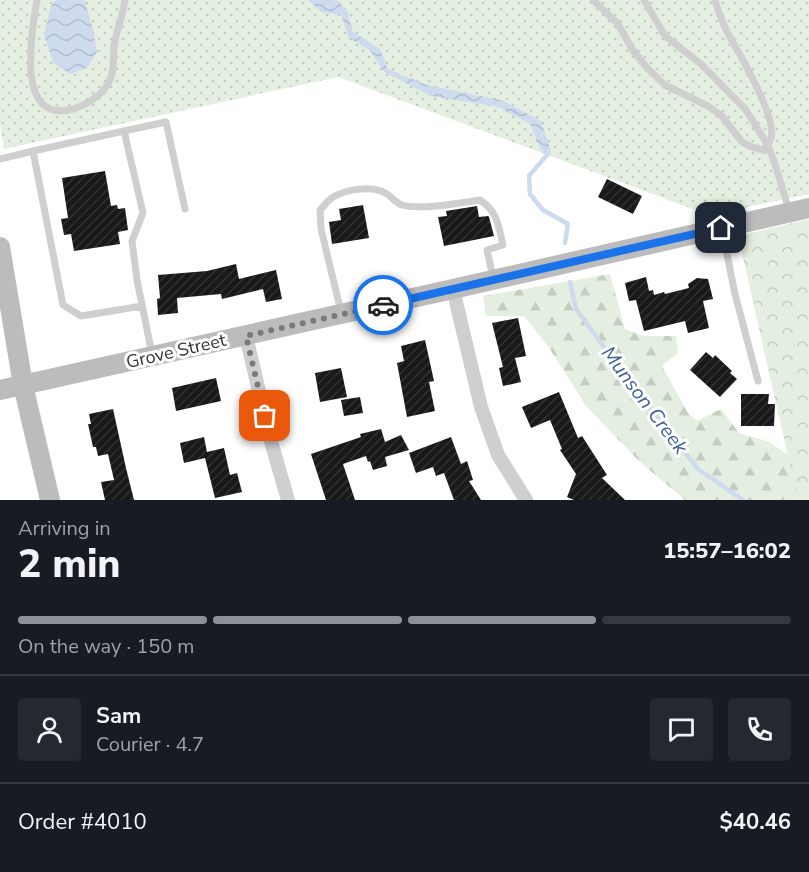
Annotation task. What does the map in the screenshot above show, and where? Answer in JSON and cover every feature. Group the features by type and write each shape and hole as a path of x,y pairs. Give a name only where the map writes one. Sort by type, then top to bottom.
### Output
{"street":[{"name":"Grove Street","path":"0,390 800,210"},
{"path":"0,247 23,385 50,500"},
{"path":"453,289 481,407 498,455 526,500"},
{"path":"246,336 270,438 288,500"}],"lane":[{"path":"37,0 31,57 33,88 45,107 58,111 83,105 103,91 110,81 115,43 125,0"},
{"path":"593,0 618,24 632,49 665,86 708,106 722,116 742,142 763,150 771,138 771,127 765,106 720,15 715,0"},
{"path":"644,0 665,36 701,64 746,110 767,144 800,210"},
{"path":"0,159 166,122 185,209"},
{"path":"124,131 143,213 132,241 152,357"},
{"path":"33,151 63,305 81,316 142,306"},
{"path":"342,314 321,229 320,210 331,198 346,191 372,189 385,192 400,204 417,206 480,200 489,206 497,219 503,245 487,250 494,280"},
{"path":"721,228 735,294 758,381"}],"green space":[{"path":"0,0 809,0 809,194 709,215 338,77 4,149 0,125"},
{"path":"809,219 809,500 798,500 738,236"},
{"path":"610,274 625,329 644,336 676,336 678,353 662,366 688,413 697,421 721,409 739,433 769,442 809,469 809,500 685,500 639,461 586,406 550,349 524,316 486,316 483,296"}],"water":[{"path":"56,0 85,1 93,30 97,52 87,68 70,74 53,62 44,35 51,6"},
{"path":"308,0 337,0 348,12 352,31 380,49 388,69 427,85 504,101 541,121 550,148 550,156 542,153 530,124 499,107 431,96 384,72 370,50 349,38 341,15 321,12"}],"building":[{"path":"105,171 111,206 117,205 118,209 125,208 128,230 118,232 120,244 74,251 71,234 64,235 61,219 68,218 62,178"},
{"path":"607,179 642,196 633,214 598,197"},
{"path":"363,205 369,238 332,244 329,222 341,220 339,209"},
{"path":"477,206 479,217 489,217 494,236 444,246 438,217 447,216 446,211"},
{"path":"236,264 239,279 276,270 282,299 266,302 263,289 222,299 221,294 177,298 178,313 158,315 157,299 160,298 158,275 207,271"},
{"path":"646,277 649,291 653,290 654,295 689,288 688,284 697,278 708,279 713,299 703,301 709,328 688,333 685,321 644,331 636,300 629,301 625,283"},
{"path":"518,318 526,356 515,358 521,382 503,386 499,368 503,367 492,323"},
{"path":"425,340 434,381 429,382 435,411 407,417 397,363 404,361 401,346"},
{"path":"706,352 713,358 715,355 737,379 720,397 690,370"},
{"path":"341,368 347,397 320,402 315,373"},
{"path":"216,378 221,401 176,411 172,388"},
{"path":"559,392 578,438 582,436 607,475 602,478 625,500 574,500 567,497 576,474 560,450 562,449 550,420 531,428 522,407"},
{"path":"741,394 769,394 768,404 775,404 774,426 741,426"},
{"path":"360,397 363,413 344,416 341,400"},
{"path":"113,409 134,500 105,500 101,482 114,480 108,454 98,456 96,447 93,447 88,424 91,424 89,414"},
{"path":"381,429 385,442 401,435 409,450 385,457 387,466 373,470 366,456 343,464 355,500 326,500 311,454 361,437 360,434"},
{"path":"204,437 207,452 224,448 230,475 237,473 242,492 215,498 205,458 184,463 180,443"},
{"path":"451,437 461,464 467,461 473,480 469,481 481,500 454,500 444,473 436,476 433,467 416,473 409,453"}],"waterway":[{"name":"Munson Creek","path":"548,150 547,155 529,176 530,194 543,210 568,224 565,243"},
{"name":"Munson Creek","path":"570,282 576,309 698,469 743,500"}],"way so far":[{"path":"265,416 246,336 383,305"}],"route":[{"path":"383,305 721,228"}]}
